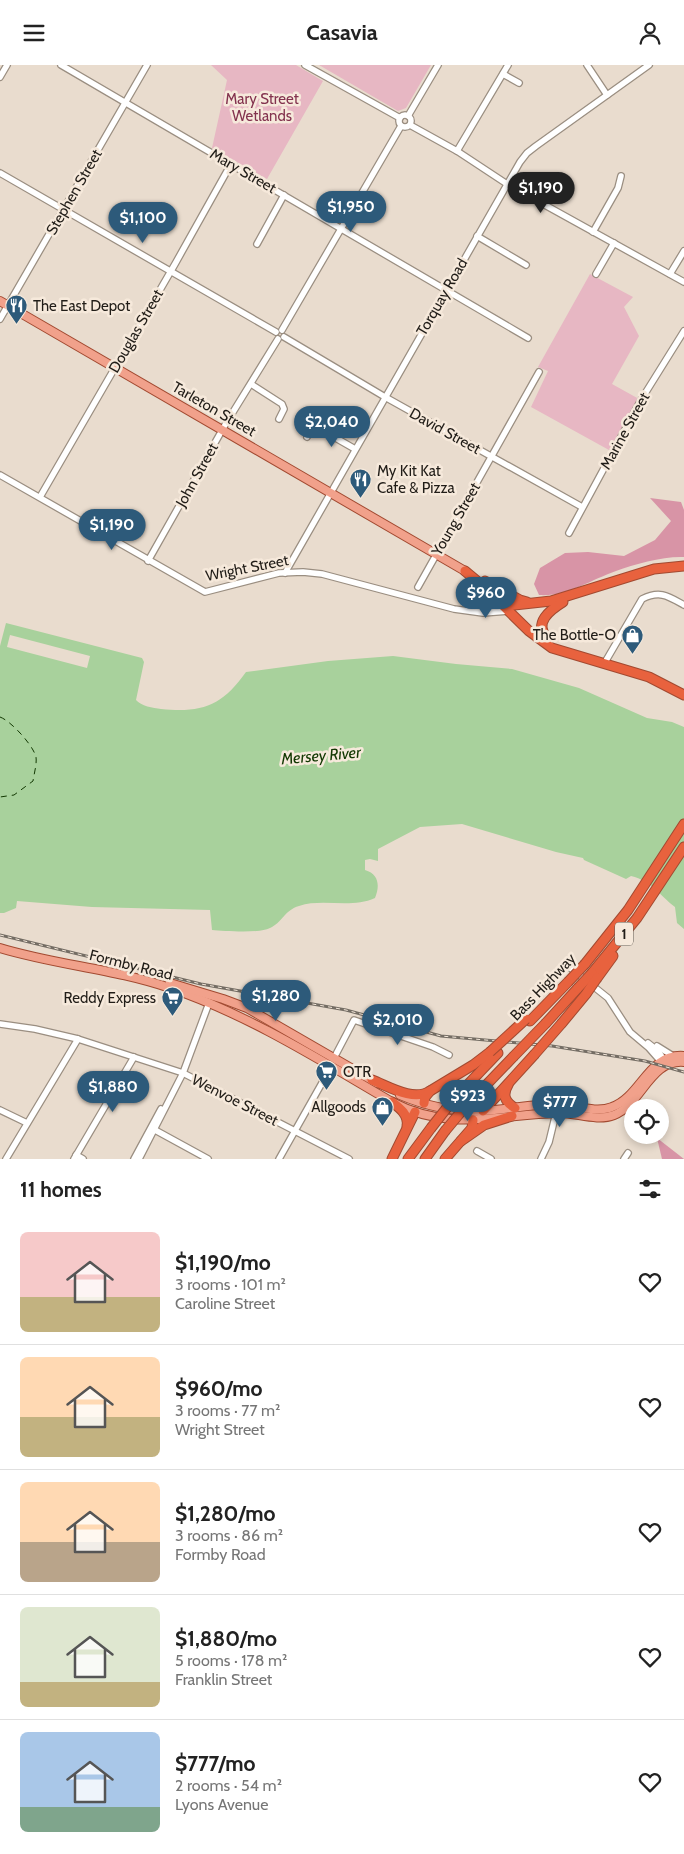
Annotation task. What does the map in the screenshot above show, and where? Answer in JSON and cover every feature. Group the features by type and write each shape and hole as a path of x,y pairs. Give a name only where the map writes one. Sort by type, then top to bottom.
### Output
{"highway":[{"path":"511,608 528,603 551,601 654,569 684,566"},
{"name":"Tarleton Street","path":"465,571 485,581 545,644 569,654 649,677 684,695"},
{"name":"Tarleton Street","path":"465,571 569,654"},
{"path":"616,580 646,574 684,571"},
{"path":"485,581 528,603"},
{"path":"547,638 542,631 543,620 551,610 580,593"},
{"path":"511,608 546,607 563,602"},
{"name":"Bass Highway","path":"408,1159 453,1100 494,1052 586,964 628,910 684,824"},
{"path":"483,1111 562,1023 582,991 641,917 684,847"},
{"name":"Bass Highway","path":"425,1159 465,1107 546,1023 582,991"},
{"path":"372,1080 409,1094 424,1094 494,1052"},
{"path":"462,1141 484,1125 514,1112 505,1097 509,1083"},
{"path":"427,1105 425,1097 430,1091"},
{"path":"392,1102 407,1117 406,1131"},
{"path":"392,1159 415,1112"},
{"path":"445,1159 473,1127 473,1120"}],"main road":[{"name":"Tarleton Street","path":"0,301 465,571"},
{"name":"Formby Road","path":"0,943 155,980 216,997 247,1009 400,1095 427,1105 455,1110 553,1113 595,1117 611,1112 664,1063"},
{"name":"Formby Road","path":"0,948 144,981 209,1003 247,1019 392,1102 433,1117 473,1120 549,1104 611,1112"},
{"path":"216,997 229,1005 229,1011"},
{"path":"664,1063 673,1056 684,1056"},
{"path":"331,1067 334,1058"},
{"path":"664,1063 684,1062"},
{"path":"549,1104 553,1113"},
{"path":"553,1113 559,1104"},
{"path":"415,1112 427,1105 432,1113 448,1119"},
{"path":"455,1110 467,1113 473,1120 483,1111"}],"street":[{"path":"0,77 7,65"},
{"name":"Mary Street","path":"61,65 528,338"},
{"name":"Stephen Street","path":"0,319 147,65"},
{"path":"304,65 400,118"},
{"path":"408,116 438,65"},
{"path":"457,151 508,65"},
{"path":"587,65 607,95"},
{"name":"Torquay Road","path":"285,573 507,183 527,153 650,65"},
{"path":"503,74 519,83"},
{"path":"400,118 403,115 408,116"},
{"path":"408,116 411,121 410,125"},
{"path":"276,332 282,330 401,126 400,118"},
{"path":"401,126 407,127 410,125 457,151 507,183 684,282"},
{"name":"Douglas Street","path":"40,497 171,272 231,164"},
{"path":"0,173 276,332 275,335 281,338 285,334 282,330"},
{"path":"594,232 618,188 621,176"},
{"path":"257,244 284,195"},
{"path":"477,236 526,265"},
{"path":"596,274 614,243"},
{"path":"670,274 684,251"},
{"name":"Marine Street","path":"568,533 642,400 684,331"},
{"name":"David Street","path":"281,338 582,507"},
{"name":"John Street","path":"148,561 222,430 281,338"},
{"name":"Young Street","path":"418,587 539,372"},
{"path":"250,384 282,404 284,409 279,419"},
{"path":"307,437 313,425 355,449"},
{"name":"Wright Street","path":"0,475 205,592 285,573 322,574 446,607 465,610 511,608"},
{"path":"604,664 642,599 651,594 658,593 684,605"},
{"path":"568,966 608,998 634,1037 650,1048 664,1063"},
{"path":"139,1159 182,1073 209,1003"},
{"path":"334,1058 354,1020 434,1047 449,1055"},
{"name":"Wenvoe Street","path":"0,1024 35,1029 78,1039 182,1073 349,1159"},
{"path":"634,1037 673,1056"},
{"path":"6,1159 78,1039"},
{"path":"646,1042 656,1049 664,1063"},
{"path":"83,1159 75,1157 134,1057"},
{"path":"279,1159 331,1067"},
{"path":"134,1159 159,1113 168,1102"},
{"path":"0,1109 27,1123"},
{"path":"540,1159 549,1142 553,1113"},
{"path":"155,1130 208,1159"},
{"path":"477,1151 491,1159"},
{"path":"624,1159 628,1153"}],"green space":[{"name":"Mary Street Wetlands","path":"211,65 296,65 323,81 267,179 212,148 227,80"},
{"path":"319,65 431,65 406,108 398,111"},
{"path":"590,274 633,297 624,307 639,336 612,384 639,399 609,450 531,407 548,371 538,367"}],"shaded area":[{"path":"650,498 681,502 684,510 684,557 641,563 616,571 569,591 539,595 534,584 540,568 565,553 588,552 624,556 655,540 671,521"},
{"path":"658,1144 665,1144 684,1159 662,1159"}],"water":[{"name":"Mersey River","path":"6,623 142,658 144,662 136,700 144,705 158,709 188,710 210,705 228,693 246,672 328,661 393,656 512,669 579,688 647,718 672,722 684,727 684,929 677,923 675,907 650,885 638,878 631,876 626,879 583,858 556,852 462,824 420,827 378,849 378,861 365,860 365,870 376,877 378,889 375,898 356,903 318,903 299,906 290,910 272,927 260,931 212,930 210,910 92,907 17,901 16,908 0,913 0,646"}],"pier":[{"path":"10,635 90,656 87,668 7,647"}],"ferry route":[{"path":"0,717 10,723 26,740 36,757 33,781 14,795 0,797"}],"railway":[{"path":"0,935 201,984 346,1010 441,1036 552,1046 645,1061 684,1072"}],"place":[{"name":"The East Depot","path":"17,325"},
{"name":"My Kit Kat Cafe & Pizza","path":"361,499"},
{"name":"The Bottle-O","path":"632,654"},
{"name":"Reddy Express","path":"172,1017"},
{"name":"OTR","path":"327,1091"},
{"name":"Allgoods","path":"382,1126"}]}
